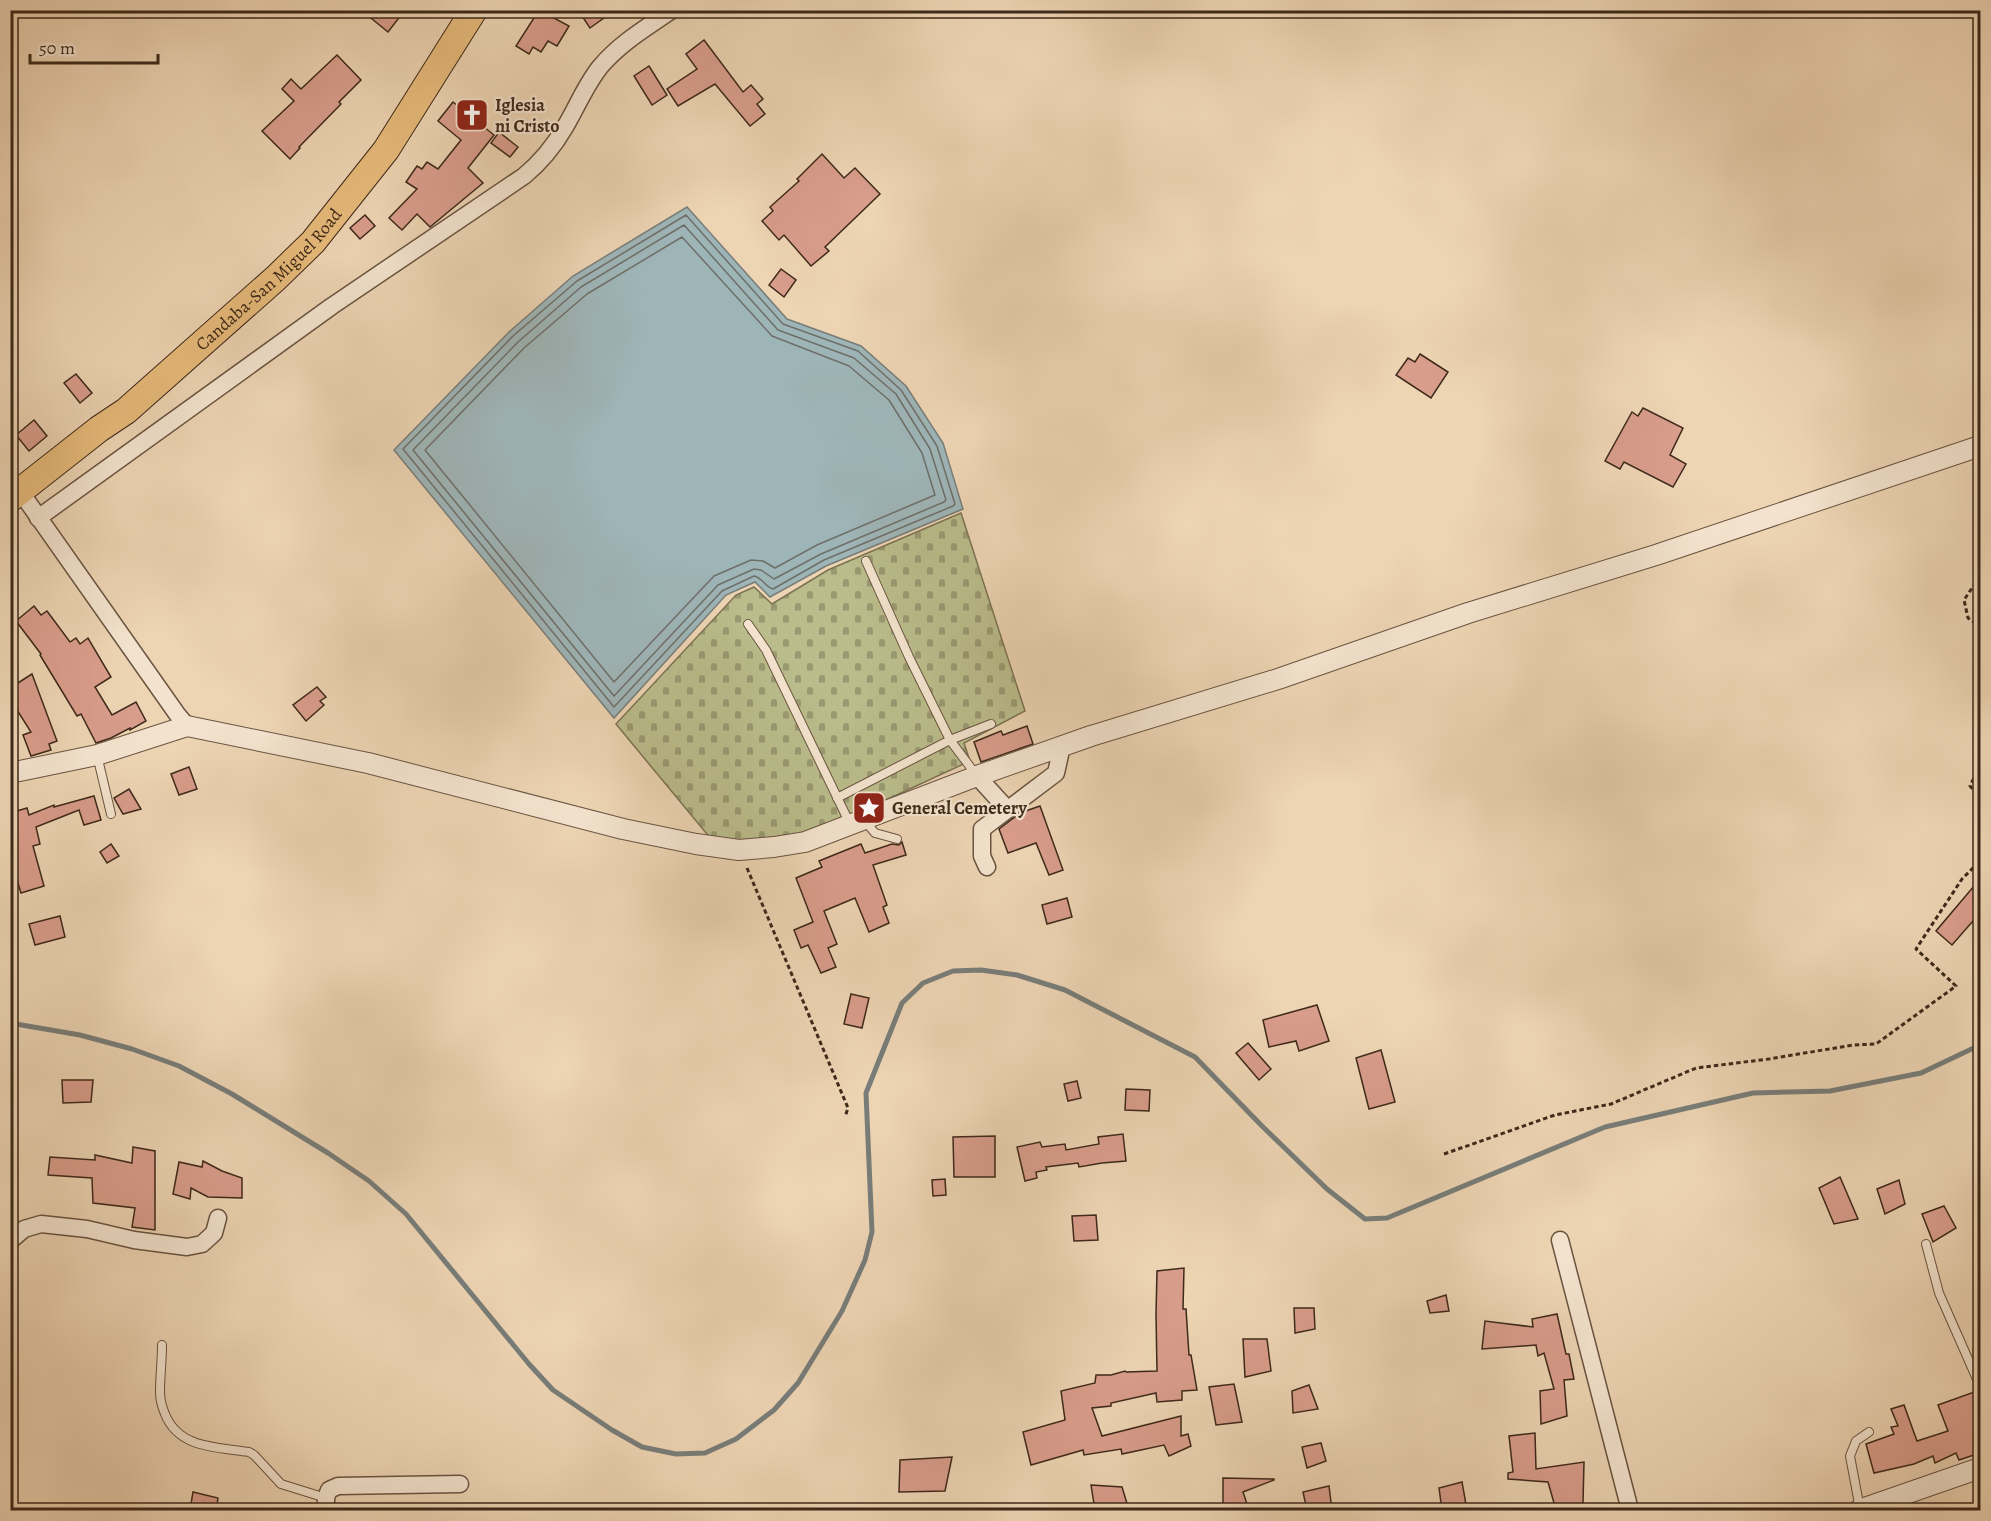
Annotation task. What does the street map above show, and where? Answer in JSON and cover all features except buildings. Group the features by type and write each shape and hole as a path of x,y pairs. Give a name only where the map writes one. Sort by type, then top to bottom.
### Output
{"main road":[{"name":"Candaba-San Miguel Road","path":"15,495 99,429 126,411 241,310 313,242 386,150 474,10"}],"street":[{"path":"38,518 332,306 524,177 555,144 586,87 612,54 627,40 672,10"},
{"path":"10,773 97,755 187,726 368,763 623,830 696,844 739,850 805,842 1062,746 1278,679 1468,613 1656,555 1980,446"},
{"path":"15,495 38,518 187,726"},
{"path":"987,867 982,856 982,829 1056,773 1062,746"},
{"path":"977,776 1007,809"},
{"path":"10,1240 24,1229 41,1224 87,1229 134,1240 187,1247 202,1244 214,1233 218,1218"},
{"path":"1560,1240 1630,1510"},
{"path":"1860,1510 1980,1468"},
{"path":"326,1504 329,1490 338,1486 460,1484"}],"lane":[{"path":"866,561 909,657 950,740 977,776"},
{"path":"748,624 766,650 837,798 857,822 875,833 897,839"},
{"path":"837,798 950,740 992,724"},
{"path":"97,755 111,814"},
{"path":"1926,1244 1939,1293 1980,1386"},
{"path":"162,1345 160,1394 169,1424 177,1434 197,1444 249,1452 281,1484 326,1504"},
{"path":"1860,1510 1850,1456 1856,1441 1869,1432"}],"path":[{"path":"1980,576 1964,600 1968,618 1980,626"},
{"path":"1980,765 1970,786 1980,798"},
{"path":"739,850 848,1108 845,1117"},
{"path":"1444,1154 1555,1115 1611,1104 1696,1068 1853,1045 1875,1044 1956,986 1916,949 1962,879 1980,861"}],"green space":[{"path":"961,513 1025,711 964,743 970,761 834,824 794,837 716,845 616,724 736,595 754,587 772,604 828,570"}],"water":[{"path":"687,207 787,319 861,346 906,386 943,443 963,509 826,566 770,597 755,582 726,595 614,718 394,450 509,332 573,276"}],"waterway":[{"path":"10,1023 80,1035 132,1049 179,1066 232,1094 328,1153 369,1181 406,1214 553,1390 612,1430 642,1447 676,1454 705,1453 736,1439 774,1410 798,1383 842,1311 865,1260 872,1232 866,1093 902,1003 923,983 953,971 981,970 1017,975 1065,990 1195,1057 1327,1189 1365,1219 1387,1218 1605,1127 1753,1093 1830,1091 1921,1073 1980,1045"}],"place":[{"name":"Iglesia ni Cristo","path":"472,115"},
{"name":"General Cemetery","path":"869,808"}]}
